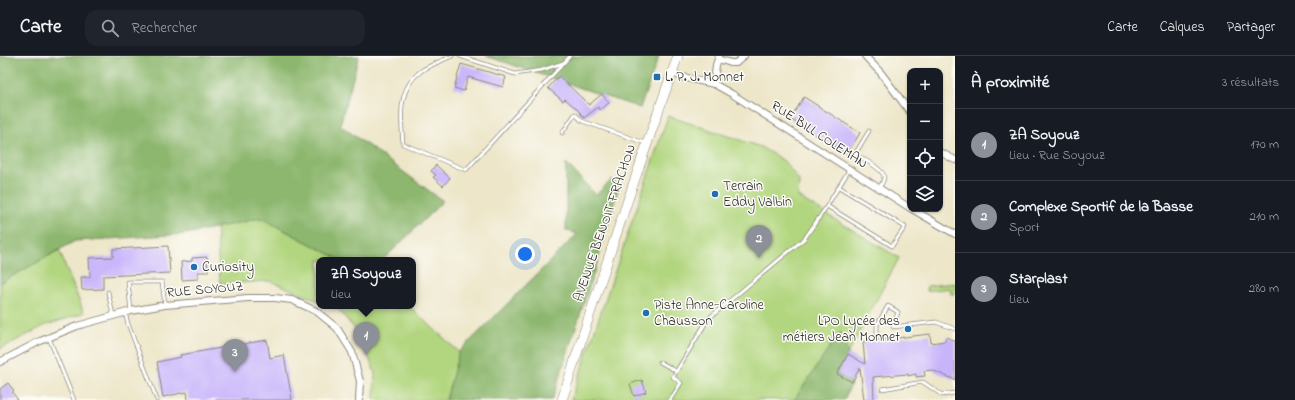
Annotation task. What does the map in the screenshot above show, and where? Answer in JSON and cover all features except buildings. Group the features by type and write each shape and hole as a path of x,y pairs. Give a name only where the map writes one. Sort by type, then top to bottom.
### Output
{"main road":[{"name":"AVENUE BENOIT FRACHON","path":"562,400 609,252 678,56"}],"street":[{"path":"714,84 716,65 719,57 731,63 736,63 744,56"},
{"path":"865,56 881,73 907,108"},
{"name":"RUE BILL COLEMAN","path":"672,72 682,77 714,84 907,206"},
{"path":"943,154 955,160"},
{"name":"RUE BILL COLEMAN","path":"918,212 955,234"},
{"name":"RUE SOYOUZ","path":"0,362 78,326 128,311 165,305 248,298 275,298 292,300 316,311 337,328 352,352 360,381 359,400"}],"lane":[{"path":"452,56 422,70 410,81 403,96 401,110 403,144 466,170 570,56"},
{"path":"460,56 515,74 542,70 564,62"},
{"path":"562,133 575,114 582,121 647,143"},
{"path":"869,131 855,154 878,168 883,173 883,181 879,188"},
{"path":"670,400 681,383 672,377 708,319 805,238 849,170"},
{"path":"827,206 892,246 905,226 839,187"},
{"path":"157,400 128,324 128,282 162,282 165,305"},
{"path":"108,292 113,315"},
{"path":"877,335 877,325 888,306 898,312 893,327 936,322 955,329"},
{"path":"50,338 74,400"},
{"path":"660,362 676,371"},
{"path":"882,389 923,382 942,395 955,393"}],"green space":[{"path":"0,56 359,56 340,125 443,201 386,257 335,257 261,218 186,234 75,241 0,283"},
{"path":"486,56 659,56 640,108"},
{"path":"668,116 761,147 784,161 799,181 798,197 899,258 823,400 571,400"},
{"path":"566,163 596,195 612,179 619,185 598,260 552,400 446,400 459,352 577,234 566,230"},
{"path":"261,218 335,257 316,257 316,300 270,281 220,284 216,227"},
{"path":"59,250 84,313 44,326 0,349 0,283"},
{"path":"955,283 955,294 951,294 950,288 927,291 927,286"},
{"path":"337,309 412,309 459,352 446,400 374,400 375,373 359,334"},
{"path":"840,332 848,354 837,374 852,382 844,400 794,400"}],"place":[{"name":"L. P. J. Monnet","path":"657,77"},
{"name":"Terrain Eddy Valbin","path":"715,194"},
{"name":"Complexe Sportif de la Basse","path":"759,258"},
{"name":"Curiosity","path":"194,267"},
{"name":"Piste Anne-Caroline Chausson","path":"646,313"},
{"name":"LPO Lycée des métiers Jean Monnet","path":"908,329"},
{"name":"ZA Soyouz","path":"366,355"},
{"name":"Starplast","path":"235,372"}]}
